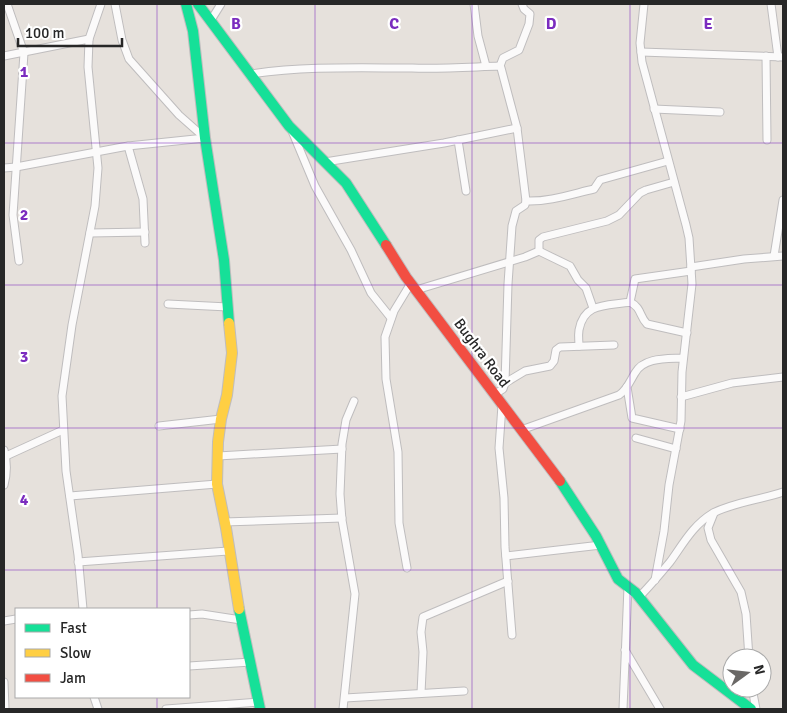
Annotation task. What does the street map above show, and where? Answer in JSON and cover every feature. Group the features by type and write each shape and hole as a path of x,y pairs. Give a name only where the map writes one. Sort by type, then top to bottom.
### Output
{"street":[{"path":"6,4 24,52 13,215 19,261"},
{"path":"83,608 63,430 62,396 72,325 90,233 98,168 88,67 88,39 101,4"},
{"path":"115,4 122,40 129,59 179,115 205,138"},
{"path":"166,709 260,706 241,620 217,484 218,442 221,419 228,395 232,353 224,260 205,138 193,32 186,4"},
{"name":"Bughra Road","path":"198,4 290,126 346,183 414,287 569,493 601,545 615,574 639,597 693,665 750,709"},
{"path":"211,20 221,4"},
{"path":"474,4 478,36 486,66"},
{"path":"500,66 504,58 519,50 529,24 530,14 524,9 522,4"},
{"path":"644,4 640,43 642,62 689,238 691,269 691,291 680,397 680,429 655,580"},
{"path":"641,52 781,57 772,4"},
{"path":"4,56 88,39"},
{"path":"766,56 767,140"},
{"path":"251,74 276,70 500,66"},
{"path":"495,394 502,389 505,383 514,214 525,205 526,201 517,128 504,72 500,66"},
{"path":"654,109 720,112"},
{"path":"290,126 315,186 351,250 372,293 391,318"},
{"path":"325,162 458,140 517,128"},
{"path":"4,168 128,146 205,138"},
{"path":"458,140 466,191"},
{"path":"128,146 143,199 145,242"},
{"path":"526,201 557,198 594,189 600,180 668,161"},
{"path":"539,251 539,240 543,236 607,221 619,214 640,193 674,182"},
{"path":"774,256 783,200"},
{"path":"90,233 145,232"},
{"path":"407,568 399,522 398,452 385,366 385,337 391,318 414,287 510,262 539,251"},
{"path":"539,251 570,266 578,280 586,288 593,308"},
{"path":"630,302 635,279 744,259 783,256"},
{"path":"579,346 580,329 586,313 593,308 630,302 639,309 647,324 687,333"},
{"path":"168,304 228,307"},
{"path":"505,383 524,371 550,366 554,361 556,350 560,347 614,345"},
{"path":"522,430 614,398 623,393 635,372 644,363 683,358"},
{"path":"680,397 732,383 783,376"},
{"path":"627,387 632,418 680,429"},
{"path":"343,709 355,594 342,518 340,494 342,449 346,420 354,402"},
{"path":"502,405 499,448 504,498 512,635"},
{"path":"159,426 221,419"},
{"path":"4,485 6,478 5,453 63,430"},
{"path":"636,438 676,449"},
{"path":"218,456 342,449"},
{"path":"70,496 217,484"},
{"path":"639,597 655,580 688,535 700,522 714,513 737,504 783,492"},
{"path":"714,513 708,528 711,540 741,592 746,614 748,648"},
{"path":"224,522 342,518"},
{"path":"506,556 601,545"},
{"path":"78,562 228,551"},
{"path":"422,693 424,652 421,632 422,617 508,581"},
{"path":"623,709 628,586"},
{"path":"190,615 202,614 241,620"},
{"path":"625,649 660,709"},
{"path":"190,666 251,662"},
{"path":"4,682 5,709"},
{"path":"345,698 464,691"}],"traffic: fast":[{"path":"186,4 193,31 205,138 224,260 229,323"},
{"path":"198,4 289,126 346,183 386,245"},
{"path":"560,481 596,536 618,579 636,593 693,665 751,709"},
{"path":"239,609 260,709"}],"traffic: slow":[{"path":"229,323 232,353 227,395 218,442 217,484 239,609"}],"traffic: jam":[{"path":"386,245 406,277 560,481"}]}
